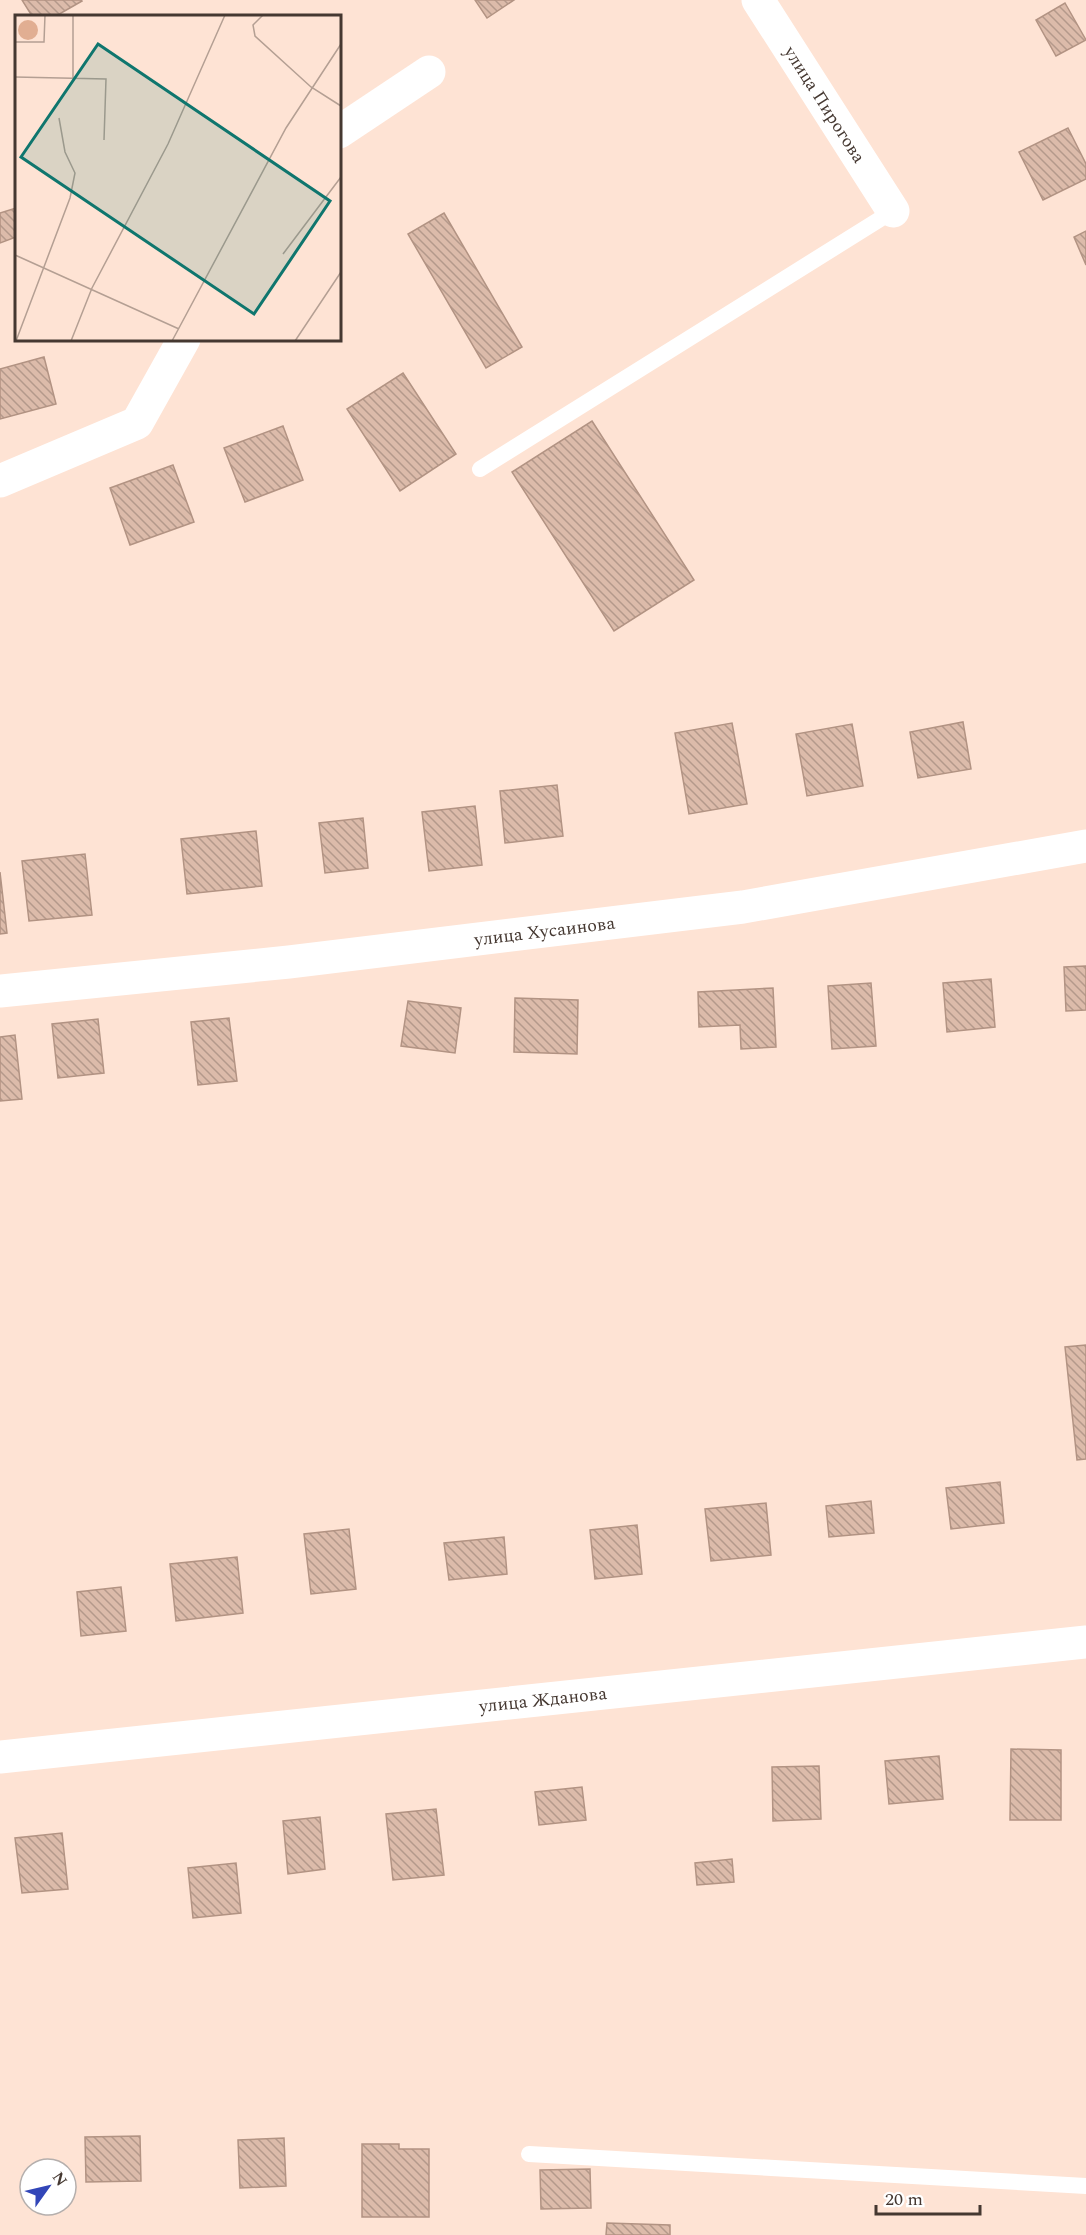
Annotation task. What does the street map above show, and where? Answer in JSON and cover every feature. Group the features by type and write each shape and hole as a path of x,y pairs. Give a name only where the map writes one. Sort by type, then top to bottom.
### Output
{"street":[{"name":"улица Пирогова","path":"758,0 893,211"},
{"path":"340,131 429,72"},
{"path":"0,481 137,423 183,340"},
{"name":"улица Хусаинова","path":"0,991 289,962 743,908 1086,846"},
{"name":"улица Жданова","path":"0,1757 1086,1642"}],"lane":[{"path":"480,469 893,211"},
{"path":"529,2154 1086,2186"}],"building":[{"path":"22,0 82,1 58,15 31,15"},
{"path":"475,0 514,0 487,18"},
{"path":"1065,3 1086,40 1056,56 1036,20"},
{"path":"1068,128 1086,164 1086,179 1043,200 1019,152"},
{"path":"15,208 15,237 0,243 0,213"},
{"path":"444,213 522,347 486,368 408,234"},
{"path":"1086,231 1086,265 1074,237"},
{"path":"44,357 56,404 0,419 0,369"},
{"path":"403,373 456,454 400,491 347,409"},
{"path":"592,421 694,580 614,631 512,472"},
{"path":"283,426 303,480 245,502 224,448"},
{"path":"173,465 194,522 130,545 110,488"},
{"path":"963,722 971,769 918,778 910,732"},
{"path":"732,723 747,804 689,814 675,733"},
{"path":"852,724 863,786 807,796 796,734"},
{"path":"557,785 563,836 505,843 500,791"},
{"path":"475,806 482,865 429,871 422,812"},
{"path":"363,818 368,868 325,873 319,823"},
{"path":"256,831 262,886 187,894 181,839"},
{"path":"85,854 92,915 29,921 22,861"},
{"path":"0,872 7,933 0,934"},
{"path":"1086,966 1086,1010 1066,1011 1064,967"},
{"path":"991,979 995,1027 947,1032 943,983"},
{"path":"871,983 876,1046 832,1049 828,986"},
{"path":"773,988 776,1047 741,1049 740,1025 699,1027 698,992"},
{"path":"515,998 578,1000 577,1054 514,1052"},
{"path":"408,1001 461,1008 455,1053 401,1046"},
{"path":"229,1018 237,1081 198,1085 191,1022"},
{"path":"98,1019 104,1073 58,1078 52,1024"},
{"path":"15,1035 22,1099 0,1101 0,1037"},
{"path":"1086,1345 1086,1459 1077,1460 1065,1347"},
{"path":"1000,1482 1004,1523 951,1529 946,1488"},
{"path":"871,1501 874,1533 829,1537 826,1506"},
{"path":"766,1503 771,1555 711,1561 705,1509"},
{"path":"637,1525 642,1574 595,1579 590,1530"},
{"path":"349,1529 356,1589 311,1594 304,1534"},
{"path":"504,1537 507,1574 449,1580 444,1543"},
{"path":"237,1557 243,1613 176,1621 170,1564"},
{"path":"121,1587 126,1631 81,1636 77,1592"},
{"path":"1011,1749 1061,1750 1061,1820 1010,1820"},
{"path":"939,1756 943,1799 889,1804 885,1761"},
{"path":"819,1766 821,1819 773,1821 772,1767"},
{"path":"582,1787 586,1820 539,1825 535,1792"},
{"path":"436,1809 444,1875 393,1880 386,1814"},
{"path":"320,1817 325,1869 288,1874 283,1821"},
{"path":"62,1833 68,1889 22,1893 15,1838"},
{"path":"732,1859 734,1882 697,1885 695,1863"},
{"path":"236,1863 241,1913 193,1918 188,1868"},
{"path":"140,2136 141,2181 86,2182 85,2137"},
{"path":"284,2138 286,2186 240,2188 238,2140"},
{"path":"362,2144 399,2144 399,2149 429,2149 429,2217 362,2217"},
{"path":"590,2169 591,2208 541,2209 540,2170"},
{"path":"607,2223 670,2225 670,2235 606,2235"}]}
